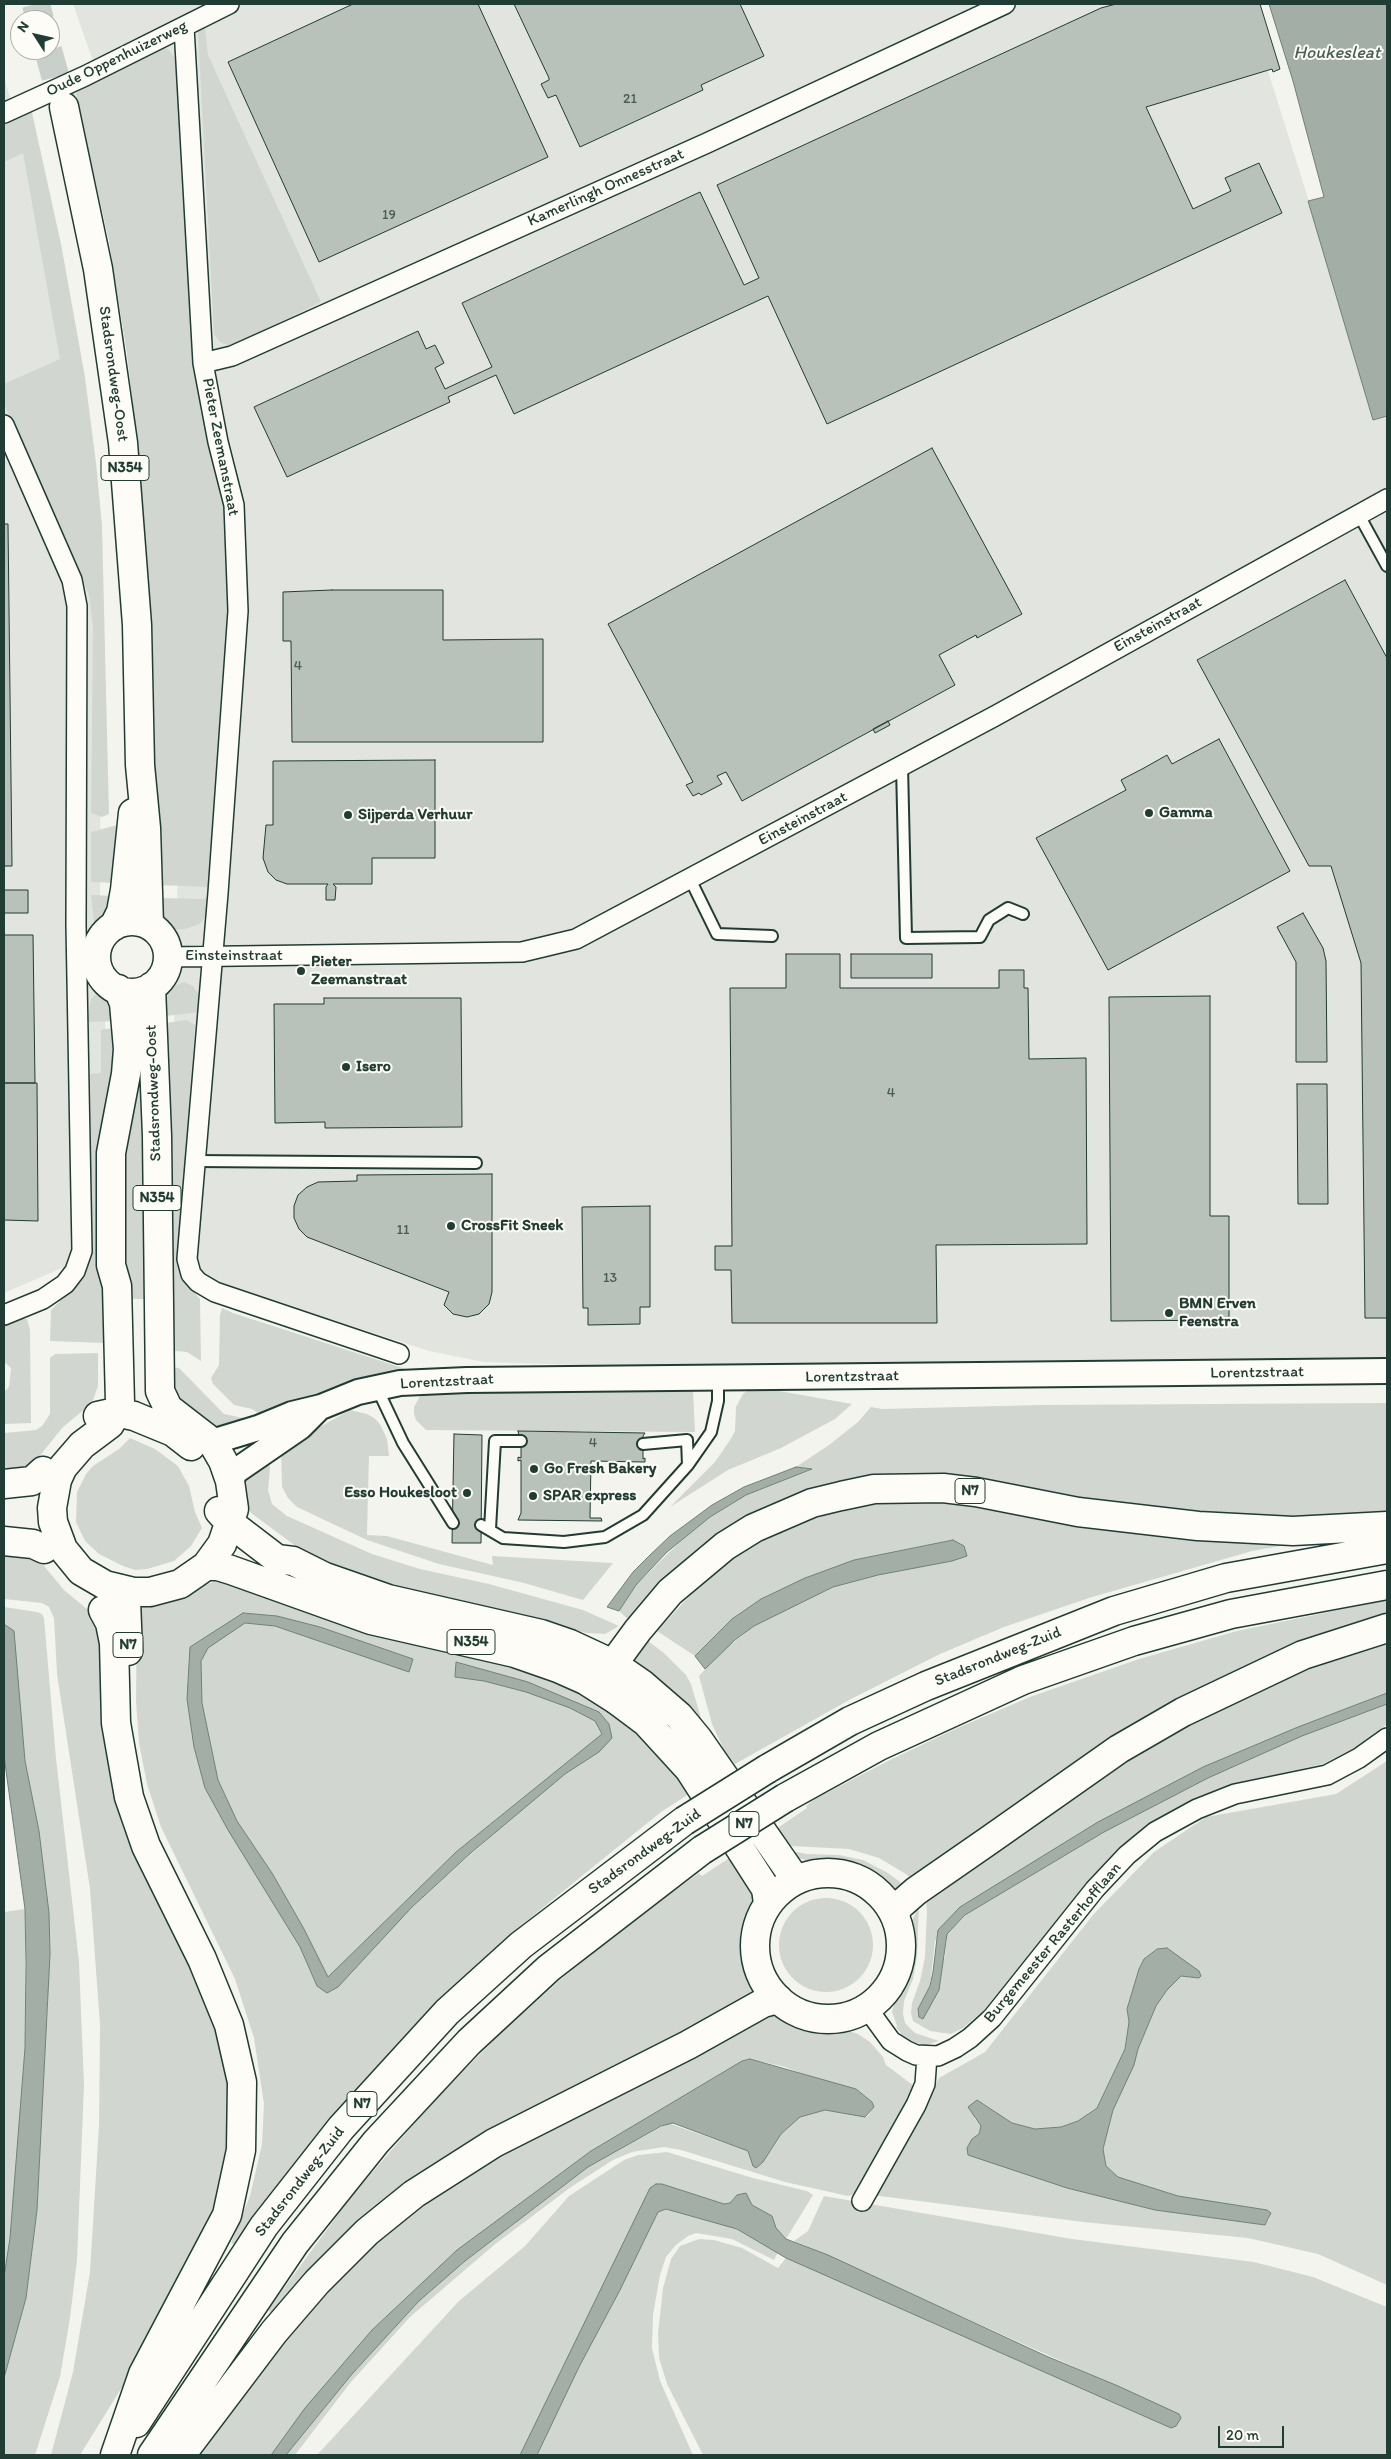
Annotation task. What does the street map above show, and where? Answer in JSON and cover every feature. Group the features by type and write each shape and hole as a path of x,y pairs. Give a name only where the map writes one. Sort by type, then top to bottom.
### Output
{"main road":[{"name":"Stadsrondweg-Oost","path":"64,108 98,269 122,434 137,625 140,764 146,828 149,925"},
{"name":"Stadsrondweg-Oost","path":"114,926 121,912 140,764"},
{"path":"114,926 129,921 149,925 162,937 168,956 163,975 151,987 138,992 118,989"},
{"name":"N354","path":"114,926 100,941 96,959 103,977 118,989"},
{"name":"Stadsrondweg-Oost","path":"151,987 157,1136 160,1391 168,1408 204,1446"},
{"name":"Stadsrondweg-Oost","path":"105,1414 102,1406 105,1380 106,1280 111,1265 111,1153 126,1074 128,1050 124,1003 118,989"},
{"name":"N354","path":"46,1538 57,1480 72,1455 110,1424 105,1414"},
{"name":"N354","path":"105,1414 134,1416 204,1446 223,1461 230,1481 232,1516 222,1544 206,1566 180,1584 111,1600 67,1555 46,1538 35,1499 43,1471 50,1458 69,1434 105,1414"},
{"name":"N354","path":"204,1446 217,1509 232,1516 277,1558 293,1561 325,1577 388,1599 541,1634 570,1644 613,1664 649,1690 679,1716 702,1745 791,1873 800,1878"},
{"path":"4,1484 32,1481 43,1471"},
{"name":"N7","path":"613,1664 638,1630 670,1592 725,1546 754,1528 812,1503 874,1490 917,1488 960,1490 1078,1512 1198,1526 1293,1531 1387,1526"},
{"path":"4,1524 28,1525 46,1538 33,1544 4,1541"},
{"name":"Stadsrondweg-Zuid","path":"115,2455 264,2226 341,2128 446,2012 514,1951 684,1821 767,1769 850,1721 926,1686 1114,1611 1226,1578 1387,1549"},
{"name":"N354","path":"206,1566 218,1566 231,1570 371,1620 482,1645 537,1660 585,1680 646,1722 689,1769 766,1889 768,1903"},
{"name":"Stadsrondweg-Zuid","path":"152,2455 295,2243 376,2142 469,2042 549,1968 702,1850 785,1798 879,1746 1023,1680 1134,1641 1230,1614 1387,1585"},
{"name":"N7","path":"111,1600 126,1600 128,1654 115,1700 120,1754 136,1822 156,1870 202,1959 230,2025 242,2082 241,2150 227,2215 142,2374 115,2455"},
{"path":"894,1913 916,1891 1120,1749 1183,1712 1303,1655 1387,1628"},
{"path":"613,1664 614,1689 618,1701"},
{"path":"832,1872 854,1877 873,1888 894,1913 901,1940 898,1967 889,1987 867,2008 843,2018 819,2019 797,2012 778,1999 762,1978 755,1953 757,1927 768,1903 782,1888 800,1878 832,1872"},
{"path":"181,2455 274,2332 316,2282 367,2232 414,2194 494,2143 688,2045 764,2003 778,1999"}],"street":[{"name":"Oude Oppenhuizerweg","path":"4,113 85,76 229,4"},
{"name":"Kamerlingh Onnesstraat","path":"203,363 232,356 259,344 698,147 1005,4"},
{"name":"Pieter Zeemanstraat","path":"184,27 203,363 218,442 234,505 238,611 218,893 211,956 208,1015 187,1258 191,1274 198,1282"},
{"path":"4,425 11,459 72,580 77,606 76,925 82,1251 75,1271 65,1284 43,1299 4,1315"},
{"name":"Einsteinstraat","path":"168,956 522,952 576,939 902,766 1387,499"},
{"name":"Lorentzstraat","path":"198,1282 215,1292 399,1354"},
{"name":"Lorentzstraat","path":"204,1446 258,1428 292,1414 321,1407 358,1392 400,1383 467,1380 1387,1371"},
{"name":"Lorentzstraat","path":"230,1481 236,1471 300,1427 321,1407"},
{"name":"Burgemeester Rasterhofflaan","path":"927,2056 938,2056 955,2048 970,2038 992,2018 1095,1889 1127,1854 1156,1832 1197,1809 1235,1794 1326,1775 1359,1758 1387,1738"},
{"path":"862,2201 916,2105 925,2084 927,2056 907,2051 891,2041 867,2008"}],"lane":[{"path":"1359,515 1387,566"},
{"path":"902,766 906,938 980,937 988,920 1008,908 1023,914"},
{"path":"690,879 718,934 772,936"},
{"path":"194,1161 476,1163"},
{"path":"521,1441 495,1441 485,1527 503,1538 564,1542 605,1537 643,1514 688,1465 711,1432 718,1401 718,1379"},
{"path":"377,1388 403,1443 453,1523"},
{"path":"643,1444 687,1440 688,1465"}],"shaded area":[{"path":"73,4 1247,4 1368,389 1387,385 1387,1360 712,1369 484,1362 429,1351 172,1268 174,1033 187,465 144,208"},
{"path":"204,22 208,55 321,302 242,341 228,345 220,342 214,334 198,31"},
{"path":"156,46 168,49 175,58 184,144 193,362 226,518 227,618 208,887 157,885 154,698 139,457 127,354 109,241 74,86"},
{"path":"4,78 30,163 101,613 100,905 84,944 86,974 93,987 103,995 108,1064 97,1253 4,1293"},
{"path":"31,108 61,244 85,377 96,463 102,525 109,814 102,817 91,813 93,627 89,595 4,404 4,384 60,359 23,153 4,162 4,122"},
{"path":"121,824 118,883 91,882 91,832"},
{"path":"91,895 115,896 109,918 95,932"},
{"path":"157,898 207,899 206,917 199,924 185,929 173,930 158,916"},
{"path":"184,982 193,986 199,995 199,1012 158,1017 159,1002 168,988"},
{"path":"101,989 120,1021 87,1022 91,999"},
{"path":"187,1020 195,1025 184,1178 181,1263 183,1279 200,1299 201,1361 187,1352 164,1350 159,1024"},
{"path":"118,1027 102,1221 103,1343 50,1341 51,1310 73,1288 89,1256 90,1074 101,1073 101,1030"},
{"path":"145,1044 149,1299 125,1299 122,1141"},
{"path":"222,1308 409,1370 351,1384 261,1420 258,1413 252,1409 234,1405 213,1384 211,1378 219,1365 220,1315"},
{"path":"10,1319 27,1319 30,1330 31,1423 4,1424 4,1392 9,1387 11,1368 4,1362 4,1322"},
{"path":"98,1353 98,1386 92,1403 63,1427 30,1468 4,1476 4,1433 36,1430 42,1426 50,1414 50,1358 55,1354"},
{"path":"171,1367 179,1368 224,1414 243,1418 250,1424 217,1430 171,1396"},
{"path":"750,1389 768,1389 852,1404 835,1419 781,1448 728,1470 670,1507 715,1462 732,1437 735,1431 736,1407 743,1394"},
{"path":"693,1391 695,1432 426,1430 416,1420 414,1414 414,1407 421,1394"},
{"path":"1387,1403 1387,1517 1181,1518 827,1491 630,1621 619,1611 636,1585 686,1536 710,1517 746,1495 811,1470 796,1467 829,1445 858,1422 871,1407 882,1409 1040,1405"},
{"path":"350,1410 367,1414 374,1418 380,1424 387,1439 389,1456 369,1456 367,1535 387,1536 493,1565 492,1556 613,1563 583,1600 524,1583 439,1564 367,1540 297,1507 288,1498 282,1487 281,1449"},
{"path":"130,1438 155,1449 178,1466 189,1486 195,1512 202,1528 191,1546 174,1561 147,1569 135,1570 99,1554 85,1541 76,1522 77,1492 86,1474 93,1466 119,1449"},
{"path":"267,1456 270,1468 268,1491 272,1504 287,1516 372,1554 420,1569 489,1584 583,1610 619,1626 605,1634 587,1633 362,1580 312,1558 251,1513 246,1506 242,1489 245,1475"},
{"path":"928,1498 1371,1530 1252,1551 1089,1598 1004,1627 940,1654 851,1699 735,1764 725,1752 712,1724 699,1676 717,1656 754,1626 796,1604 833,1587 878,1575 952,1540 854,1560 805,1578 761,1599 732,1619 695,1656 657,1631 695,1590 743,1550 773,1533 802,1520 868,1502"},
{"path":"4,1548 40,1561 64,1590 93,1614 100,1628 165,1906 223,2045 232,2103 229,2160 215,2210 127,2379 80,2455 51,2455 73,2372 90,2272 99,2125 100,2025 90,1889 57,1674 54,1618 49,1607 42,1603 4,1599"},
{"path":"218,1581 235,1581 486,1653 607,1701 695,1790 661,1812 519,1927 444,1998 380,2064 326,2127 279,2185 236,2245 231,2243 250,2196 262,2144 264,2104 254,2038 235,1979 161,1827 147,1784 139,1743 136,1701 137,1603","holes":["244,1613 277,1616 320,1627 413,1659 409,1671 275,1626 245,1623 207,1648 201,1661 202,1703 218,1780 237,1821 272,1873 304,1929 328,1977 317,1986 300,1947 274,1903 194,1747 190,1647","456,1662 528,1682 599,1712 609,1724 599,1752 565,1774 525,1806 412,1907 329,1976 456,1852 602,1734 595,1721 570,1708 526,1692 484,1681 455,1677"]},
{"path":"1387,1600 1387,1618 1300,1647 914,1882 906,1874 879,1858 849,1849 791,1846 782,1841 773,1831 807,1808 806,1806 815,1799 953,1730 1030,1697 1139,1659 1237,1631"},
{"path":"4,1607 37,1612 42,1614 44,1618 56,1758 79,1962 84,2085 77,2260 70,2318 60,2377 35,2455 4,2455 4,2378 26,2298 37,2210 50,1954 49,1913 39,1831 25,1761 19,1700 7,1625 4,1624"},
{"path":"1387,1637 1387,1693 1298,1727 1203,1767 960,1907 935,1941 930,1986 918,2014 945,1957 947,1934 966,1915 1104,1832 1208,1778 1302,1736 1387,1704 1387,1724 1354,1748 1323,1764 1233,1784 1193,1799 1149,1824 1120,1847 1087,1882 984,2010 963,2028 951,2034 930,2031 913,2021 911,2013 912,2003 920,1981 925,1957 927,1910 925,1895 1076,1789 1249,1689"},
{"path":"644,1638 664,1653 686,1675 691,1684 704,1728 630,1661"},
{"path":"1387,1761 1387,2285 1318,2254 1248,2238 1083,2222 872,2195 918,2122 939,2078 985,2052 1093,1915 1154,1852 1206,1817 1336,1794","holes":["1167,1948 1199,1978 1181,1976 1167,1990 1156,2006 1113,2110 1103,2149 1106,2166 1118,2177 1178,2196 1262,2209 1271,2213 1265,2225 1155,2210 968,2155 967,2148 972,2139 979,2134 981,2126 974,2118 977,2100 1012,2123 1035,2129 1061,2127 1078,2121 1097,2107 1125,2049 1129,2022 1127,2009 1139,1969 1144,1959 1156,1949"]},
{"path":"786,1850 807,1854 839,1855 863,1860 888,1873 907,1887 895,1895 881,1881 864,1869 842,1862 797,1858"},
{"path":"737,1853 753,1889 752,1903 744,1926 741,1952 747,1977 757,1995 489,2138 275,2315 268,2310 350,2198 433,2102 495,2039 561,1979 635,1919 699,1873 702,1876"},
{"path":"826,1898 844,1901 859,1912 870,1927 873,1945 870,1963 859,1978 844,1989 826,1992 808,1989 793,1978 782,1963 779,1945 782,1927 793,1912 808,1901"},
{"path":"919,1905 917,1957 913,1979 904,2001 903,2014 905,2023 915,2033 939,2041 926,2045 914,2042 902,2035 896,2027 892,2012 895,1999 904,1982 912,1957 912,1921"},
{"path":"25,1909 25,2048 10,2238 4,2277 4,1912"},
{"path":"767,2015 778,2017 805,2028 849,2031 858,2034 870,2042 883,2057 886,2065 914,2086 913,2092 858,2189 852,2195 848,2196 785,2182 681,2150 664,2147 632,2152 613,2160 571,2187 494,2245 410,2317 351,2382 295,2455 286,2455 352,2374 419,2301 465,2261 588,2167 668,2123 748,2151 752,2162 772,2149 781,2134 800,2117 825,2110 867,2117 874,2107 872,2102 856,2089 822,2081 785,2067 750,2059 742,2061 591,2151 457,2250 372,2330 306,2408 271,2455 192,2455 322,2287 443,2185"},
{"path":"667,2152 753,2178 807,2191 813,2195 786,2239 776,2228 772,2216 752,2205 747,2199 737,2195 730,2203 724,2204 662,2184 653,2186 520,2455 317,2455 459,2301 525,2246 569,2196 624,2160 638,2155"},
{"path":"824,2196 1072,2239 1254,2262 1313,2277 1387,2307 1387,2455 703,2455 667,2384 659,2358 658,2333 663,2288 671,2259 680,2246 699,2239 714,2240 742,2248 778,2268 786,2258 802,2264 1171,2428 1179,2414 794,2241 808,2231"},
{"path":"666,2209 729,2225 778,2252 774,2260 732,2239 696,2233 688,2236 676,2245 666,2257 660,2275 653,2315 652,2348 660,2381 693,2455 537,2455 579,2367 620,2290 658,2212"}],"water":[{"name":"Houkesleat","path":"1269,4 1387,4 1387,416 1373,420 1308,201 1324,197 1293,81"},
{"path":"796,1467 812,1469 746,1495 710,1517 667,1552 636,1585 619,1611 607,1607 633,1572 670,1536 712,1505 744,1487"},
{"path":"953,1540 964,1546 967,1556 952,1561 878,1575 833,1587 754,1626 735,1640 705,1669 695,1656 732,1619 761,1599 805,1578 854,1560"},
{"path":"243,1613 277,1616 320,1627 413,1659 409,1672 275,1626 245,1623 208,1648 201,1661 202,1703 218,1780 237,1821 272,1873 304,1929 328,1977 456,1852 602,1734 595,1721 570,1708 526,1692 484,1681 455,1677 456,1662 528,1682 599,1712 609,1724 612,1738 599,1752 565,1774 472,1852 412,1907 338,1987 327,1993 317,1986 300,1947 228,1830 205,1788 194,1747 187,1699 190,1647"},
{"path":"4,1624 14,1631 25,1761 39,1831 49,1913 50,1954 37,2210 26,2298 4,2378 4,2277 10,2238 25,2048 26,1964 25,1909 4,1756"},
{"path":"1387,1693 1387,1704 1302,1736 1208,1778 1104,1832 965,1915 947,1934 939,1990 923,2019 919,2017 918,2009 930,1986 938,1930 960,1907 1098,1822 1203,1767 1298,1727"},
{"path":"1167,1948 1199,1971 1201,1976 1199,1978 1181,1976 1167,1990 1156,2006 1138,2049 1134,2065 1113,2110 1103,2149 1106,2166 1118,2177 1178,2196 1267,2210 1271,2213 1265,2225 1155,2210 1067,2188 968,2155 967,2148 972,2139 979,2134 981,2126 968,2107 977,2100 1012,2123 1035,2129 1061,2127 1078,2121 1097,2108 1125,2049 1129,2022 1127,2009 1139,1969 1144,1959 1157,1949"},
{"path":"750,2059 856,2089 872,2102 874,2107 865,2117 825,2110 800,2117 781,2134 763,2162 756,2168 753,2166 748,2151 673,2123 661,2126 588,2167 465,2261 419,2301 352,2374 286,2455 271,2455 305,2408 372,2330 457,2250 591,2151 742,2061"},
{"path":"656,2184 662,2184 724,2204 730,2203 737,2195 746,2193 752,2205 772,2216 776,2228 786,2239 828,2255 1046,2356 1118,2386 1179,2414 1181,2418 1176,2426 1171,2428 786,2258 737,2229 666,2209 658,2212 620,2290 579,2367 537,2455 520,2455 650,2188"}],"building":[{"path":"353,4 478,4 548,157 319,262 228,62"},
{"path":"514,4 740,4 764,56 701,85 703,90 580,147 556,95 548,98 541,84 549,80 549,78"},
{"path":"1116,4 1260,4 1280,69 1273,72 1272,69 1146,107 1193,209 1231,191 1225,178 1259,163 1282,213 827,424 768,296 514,414 496,375 448,397 450,402 287,477 254,407 418,331 426,349 435,345 444,363 435,368 445,389 492,367 462,303 700,192 744,285 759,278 717,185 1101,8"},
{"path":"932,448 1022,614 977,638 976,635 939,655 955,685 742,801 726,772 717,776 722,784 701,795 699,793 693,796 686,785 693,782 608,624"},
{"path":"4,524 8,524 12,866 4,866"},
{"path":"1345,580 1387,658 1387,1318 1365,1318 1361,963 1331,866 1309,866 1197,660"},
{"path":"443,590 443,640 543,639 543,742 292,742 291,641 283,641 283,592"},
{"path":"888,721 890,725 875,733 873,729"},
{"path":"1219,739 1290,871 1108,970 1036,838 1126,790 1121,780 1167,755 1172,764"},
{"path":"435,760 435,858 372,858 372,884 333,884 336,887 335,900 326,900 326,887 328,884 287,884 276,880 268,872 263,858 266,825 273,825 273,761"},
{"path":"4,890 28,890 28,913 4,913"},
{"path":"1303,913 1323,948 1326,961 1327,1062 1296,1062 1296,962 1277,927"},
{"path":"4,935 33,935 35,1083 4,1083"},
{"path":"786,954 840,954 840,988 999,988 999,970 1024,970 1024,988 1028,988 1029,1059 1086,1058 1087,1244 936,1245 937,1323 732,1323 731,1270 715,1270 715,1246 732,1246 730,988 786,988"},
{"path":"851,954 932,954 932,978 851,978"},
{"path":"1210,996 1210,1216 1229,1216 1229,1320 1111,1321 1109,997"},
{"path":"324,998 461,998 462,1127 325,1128 325,1122 275,1123 274,1004 324,1004"},
{"path":"4,1083 37,1083 38,1221 4,1220"},
{"path":"1297,1084 1327,1084 1328,1204 1298,1204"},
{"path":"492,1174 492,1292 489,1304 479,1314 467,1317 453,1314 444,1305 449,1292 307,1237 299,1229 294,1218 294,1206 298,1195 307,1187 318,1182 357,1181 357,1175"},
{"path":"650,1206 650,1307 640,1307 640,1324 588,1325 588,1308 583,1308 582,1207"},
{"path":"518,1431 645,1433 643,1436 643,1459 645,1458 645,1462 591,1461 590,1518 601,1518 602,1521 518,1520 521,1513 521,1460 518,1461 518,1457 521,1458 521,1435 519,1435"},
{"path":"454,1434 482,1435 481,1543 452,1543"}],"tunnel":[{"path":"36,4 38,10"},
{"path":"51,60 64,107"}],"place":[{"name":"Gamma","path":"1149,813"},
{"name":"Sijperda Verhuur","path":"348,815"},
{"name":"Pieter Zeemanstraat","path":"301,971"},
{"name":"Isero","path":"346,1067"},
{"name":"CrossFit Sneek","path":"451,1226"},
{"name":"BMN Erven Feenstra","path":"1169,1313"},
{"name":"Go Fresh Bakery","path":"534,1469"},
{"name":"Esso Houkesloot","path":"467,1493"},
{"name":"SPAR express","path":"533,1496"}]}
